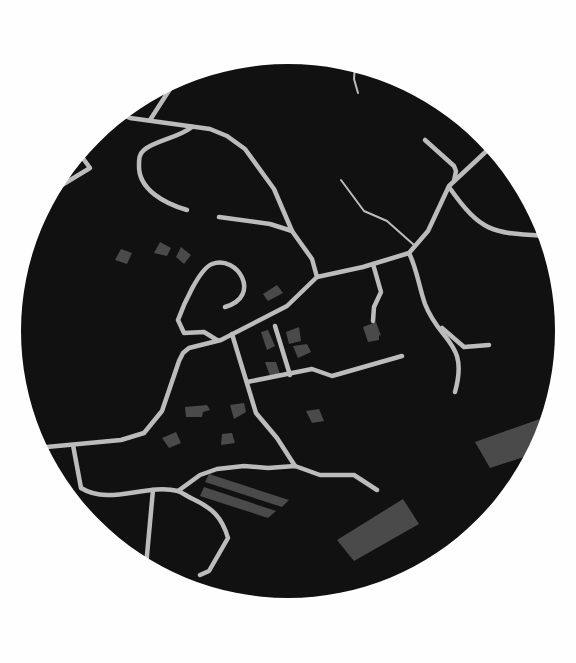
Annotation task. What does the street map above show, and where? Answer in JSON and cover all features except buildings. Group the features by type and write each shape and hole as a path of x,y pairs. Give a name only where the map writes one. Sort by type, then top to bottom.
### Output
{"street":[{"path":"150,120 167,94"},
{"path":"129,117 210,129 227,136 245,149 274,189 292,231 312,260 317,277"},
{"path":"187,210 168,203 142,183 138,166 139,157 146,148 178,137 192,127"},
{"path":"48,447 121,440 144,433 162,411 179,360 190,348 217,341 288,306 317,277 409,253 428,231 456,171 454,166 425,140"},
{"path":"451,184 486,152"},
{"path":"67,182 90,168 84,159"},
{"path":"451,184 468,214 484,226 501,234 537,236"},
{"path":"219,217 270,224 292,231"},
{"path":"409,253 426,307 460,361 455,392"},
{"path":"217,341 204,332 184,333 178,320 197,280 205,269 214,263 229,264 239,272 244,284 243,297 237,303 225,307"},
{"path":"373,264 381,292 374,307 373,321"},
{"path":"436,322 464,347 489,345"},
{"path":"275,326 290,375"},
{"path":"232,334 256,413 295,466"},
{"path":"247,382 312,369 332,376 402,356"},
{"path":"73,445 81,488 89,493 100,495 153,490 178,491 214,510 224,525 228,538 209,571 200,575"},
{"path":"178,491 200,475 217,469 244,466 295,466 320,475 354,475 377,490"},
{"path":"147,558 153,490"}],"lane":[{"path":"354,73 358,93"},
{"path":"341,180 364,211 387,221 415,246"}]}
